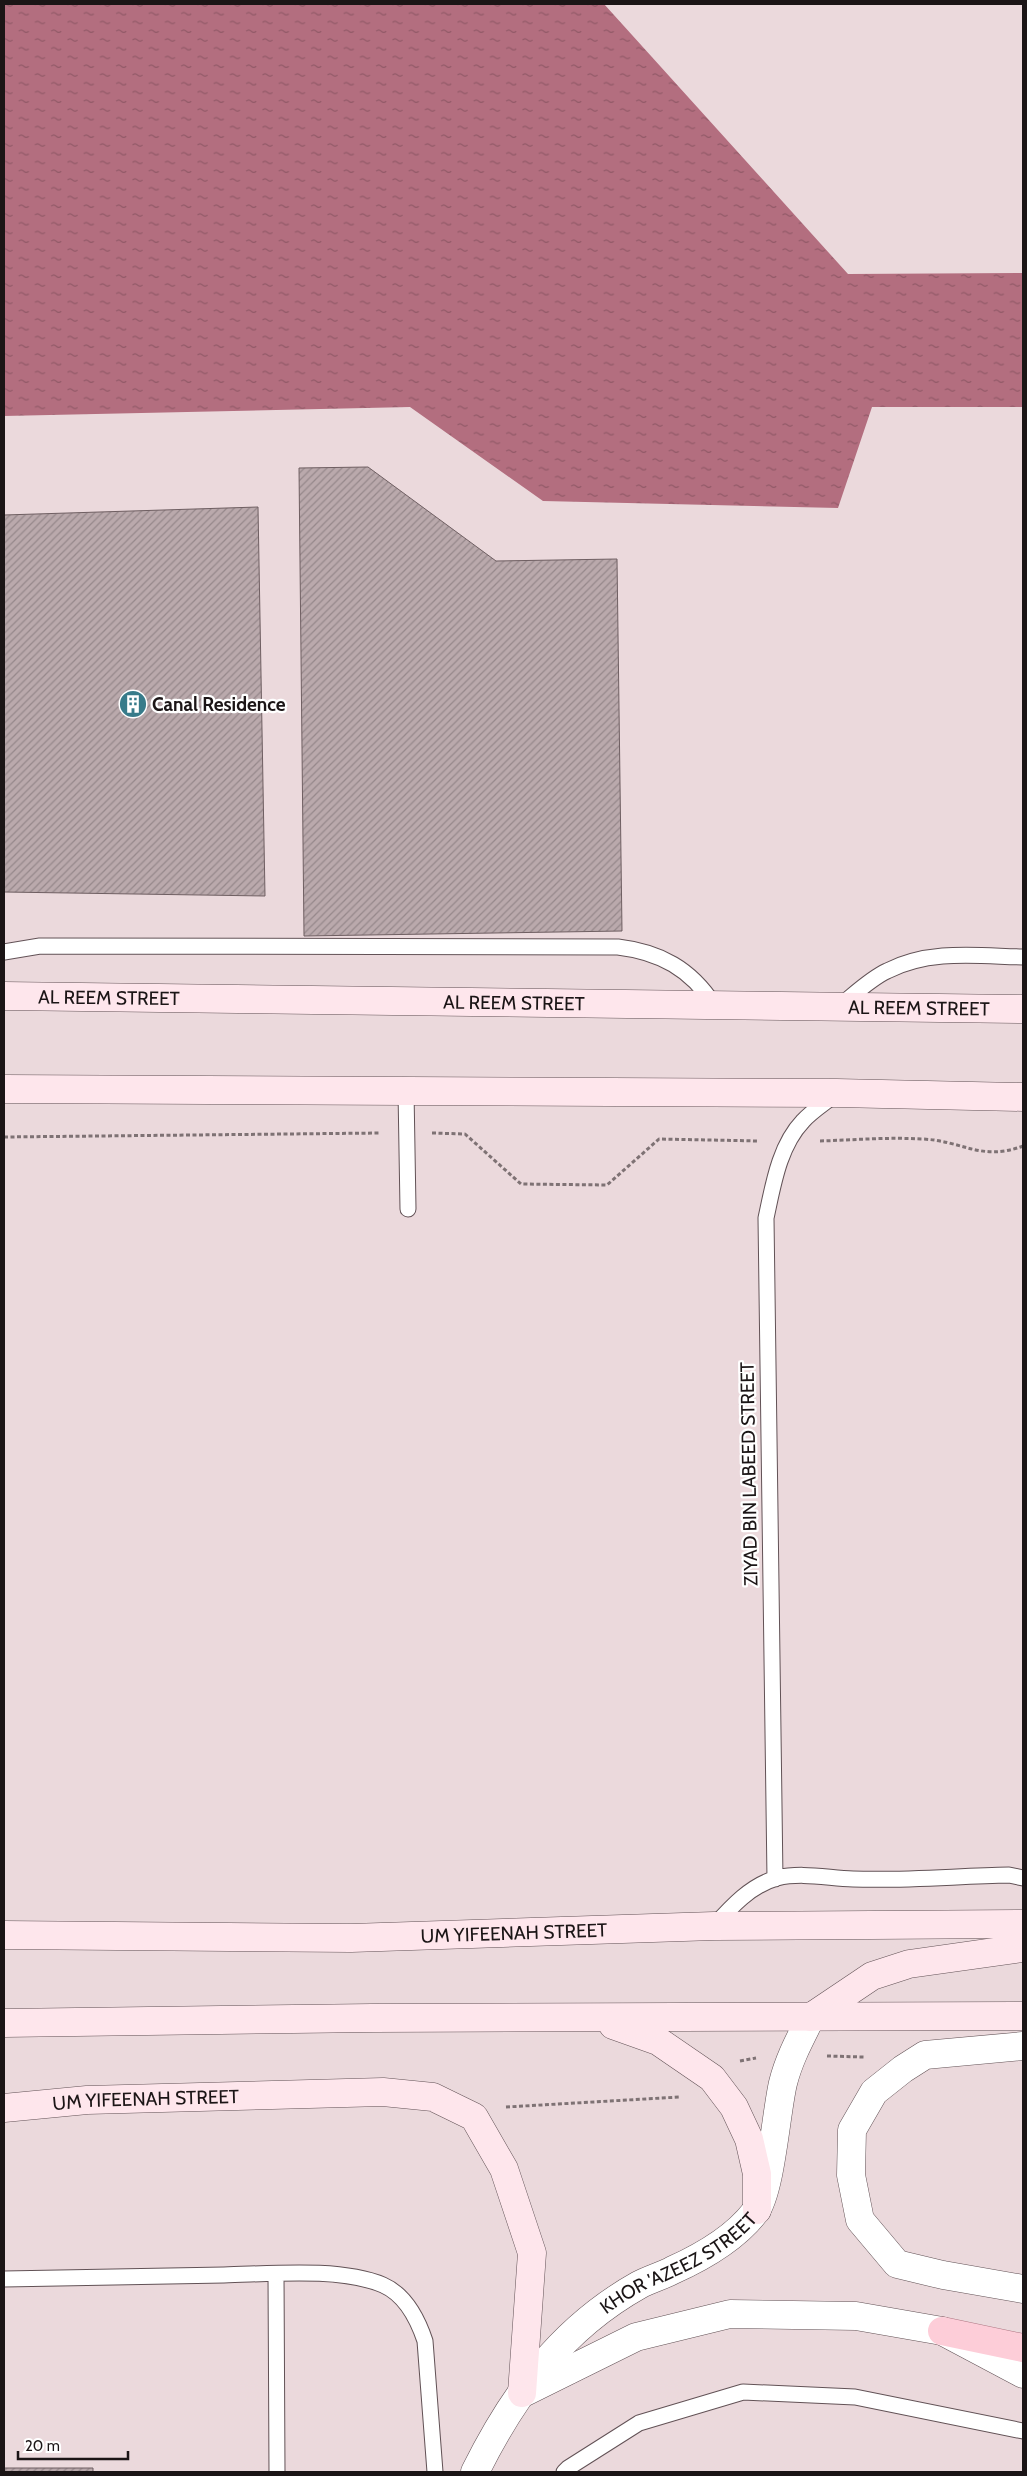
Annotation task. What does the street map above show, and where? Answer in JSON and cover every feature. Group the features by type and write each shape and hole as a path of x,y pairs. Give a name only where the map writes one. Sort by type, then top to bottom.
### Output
{"main road":[{"name":"AL REEM STREET","path":"4,996 1023,1010"},
{"path":"4,1089 837,1093 1023,1097"},
{"name":"UM YIFEENAH STREET","path":"4,1935 351,1938 714,1926 1023,1924"},
{"path":"811,2017 872,1976 909,1964 1023,1948"},
{"path":"4,2023 372,2018 1023,2016"},
{"path":"593,2018 658,2041 712,2078 734,2106 749,2139 757,2174 757,2210"},
{"name":"UM YIFEENAH STREET","path":"4,2108 87,2100 383,2092 433,2097 474,2117"},
{"path":"474,2117 504,2169 532,2253 522,2393"},
{"path":"942,2331 1023,2348"}],"street":[{"name":"KHOR 'AZEEZ STREET","path":"474,2472 488,2444 522,2393 555,2350 583,2322 641,2284 675,2270 735,2235 757,2210 767,2181 783,2083 791,2056 811,2017"},
{"path":"1023,2046 925,2055 903,2069 874,2092 852,2130 851,2175 860,2220 897,2264 943,2275 1023,2289"},
{"path":"522,2393 636,2337 730,2314 856,2316 942,2331 1023,2374"}],"lane":[{"path":"4,952 40,946 618,947 655,954 678,966 696,980 714,1005"},
{"path":"840,1007 871,980 887,971 922,958 959,955 1023,957"},
{"path":"406,1091 408,1209"},
{"name":"ZIYAD BIN LABEED STREET","path":"775,1879 766,1218 778,1168 789,1142 802,1122 837,1093"},
{"path":"714,1926 742,1897 775,1879 796,1874 854,1879 1009,1875 1023,1878"},
{"path":"276,2274 277,2472"},
{"path":"4,2279 276,2274 330,2275 384,2285 410,2309 420,2324 425,2341 435,2472"},
{"path":"564,2472 639,2423 743,2392 855,2397 1023,2432"}],"path":[{"path":"4,1137 407,1132 465,1134 521,1184 606,1185 659,1139 789,1142 938,1140 982,1152 997,1153 1023,1146"},
{"path":"474,2117 492,2108 692,2096 712,2078"}],"water":[{"path":"4,4 604,4 848,274 1023,273 1023,407 872,407 838,508 543,501 410,407 4,416"}],"building":[{"path":"368,467 496,561 617,559 622,931 304,936 299,468"},
{"name":"Canal Residence","path":"258,507 265,896 4,892 4,515"},
{"path":"4,2468 93,2468 93,2472 4,2472"}],"place":[{"name":"Canal Residence","path":"133,704"}]}
